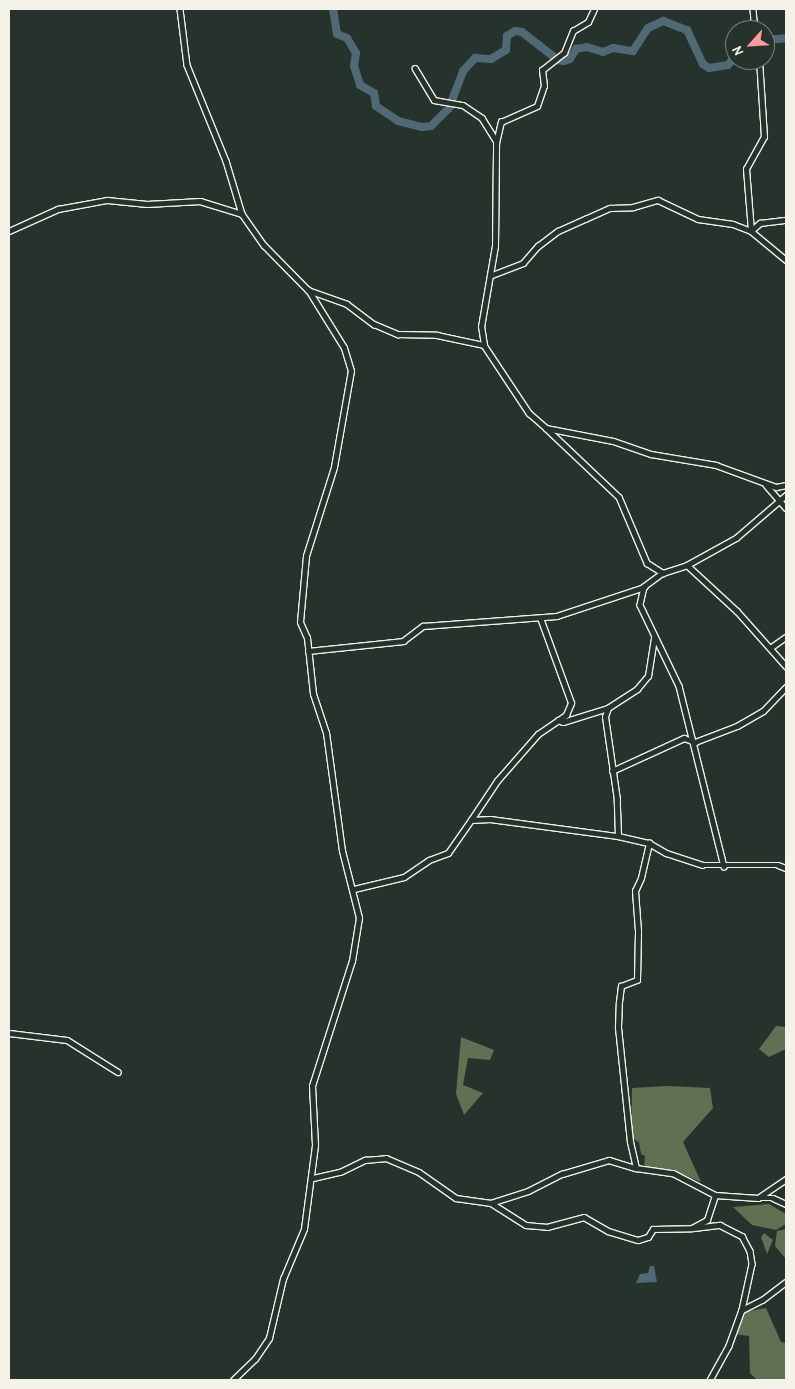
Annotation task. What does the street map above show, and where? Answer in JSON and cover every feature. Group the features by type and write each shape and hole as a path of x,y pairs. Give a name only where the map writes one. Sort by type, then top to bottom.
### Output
{"street":[{"path":"180,9 187,65 226,161 242,214 264,244 308,290 344,348 351,371 334,467 306,556 300,622 307,638 313,694 326,733 342,850 354,889 359,918 352,961 312,1086 313,1178 304,1229 283,1279 269,1338 255,1359 233,1380"},
{"path":"594,9 588,22 573,31 564,53 542,70 544,86 537,106 501,122 497,142 497,228 492,275 484,297 482,327 484,346 529,413 619,497 646,563 663,573"},
{"path":"415,68 434,100 462,106 482,118 497,142"},
{"path":"751,231 746,169 764,137 760,70"},
{"path":"9,231 58,209 107,200 147,204 200,201 242,214"},
{"path":"492,275 523,263 538,246 558,230 610,208 633,207 658,200 698,220 733,224 751,231 786,260"},
{"path":"751,231 760,223 786,220"},
{"path":"308,290 346,304 374,324 398,334 437,335 484,346"},
{"path":"546,428 613,441 651,454 716,465 766,484 786,485"},
{"path":"766,484 778,502 786,508"},
{"path":"308,651 404,641 423,626 556,616 644,587 663,573 687,565 736,538 786,495"},
{"path":"687,565 737,611 786,666"},
{"path":"644,587 640,605 679,686 695,742 724,866"},
{"path":"354,889 396,881 429,860 448,853 496,781 538,734 566,715 571,703 540,618"},
{"path":"558,720 563,722 608,708 637,689 648,676 654,635"},
{"path":"770,648 786,637"},
{"path":"612,771 684,738 695,742 737,726 763,711 786,687"},
{"path":"608,708 605,717 618,836"},
{"path":"471,820 490,819 618,836 649,843 666,853 702,865 778,865 786,868"},
{"path":"636,1168 630,1142 618,1027 619,1002 621,986 637,980 638,931 634,891 642,878 649,843"},
{"path":"9,1033 68,1040 118,1072"},
{"path":"313,1178 340,1172 365,1160 386,1158 419,1172 456,1198 491,1203 526,1225 547,1227 584,1217 608,1231 632,1239 648,1237 653,1229 692,1228 720,1224 742,1236 750,1251 752,1264 742,1310 729,1346 710,1380"},
{"path":"491,1203 528,1191 562,1174 610,1160 636,1168 673,1173 715,1195 773,1198 786,1204"},
{"path":"758,1198 786,1179"},
{"path":"692,1228 707,1220 715,1195"},
{"path":"742,1310 762,1300 786,1282"}],"green space":[{"path":"776,1026 786,1027 786,1049 769,1057 759,1049"},
{"path":"461,1037 494,1050 490,1060 468,1058 463,1085 483,1093 464,1115 456,1094"},
{"path":"667,1086 710,1088 713,1108 683,1142 701,1182 673,1170 644,1168 645,1156 641,1154 639,1142 631,1138 632,1088"},
{"path":"769,1204 786,1214 786,1224 776,1230 752,1225 733,1207"},
{"path":"786,1229 786,1259 775,1246 777,1231"},
{"path":"764,1233 773,1240 767,1254 761,1237"},
{"path":"766,1308 781,1342 786,1343 786,1380 757,1380 750,1373 749,1336 734,1334 735,1322 744,1312"}],"water":[{"path":"650,1266 654,1266 657,1282 636,1283 640,1274 648,1273"}],"waterway":[{"path":"333,9 337,34 347,38 356,53 354,66 360,85 374,93 376,106 398,121 422,127 431,126 449,108 463,71 475,58 491,59 506,50 507,36 515,31 522,32 558,60 564,61 570,59 576,49 587,47 603,52 613,48 633,51 648,28 663,21 687,30 703,64 709,68 725,65"},
{"path":"775,39 786,38"}]}
